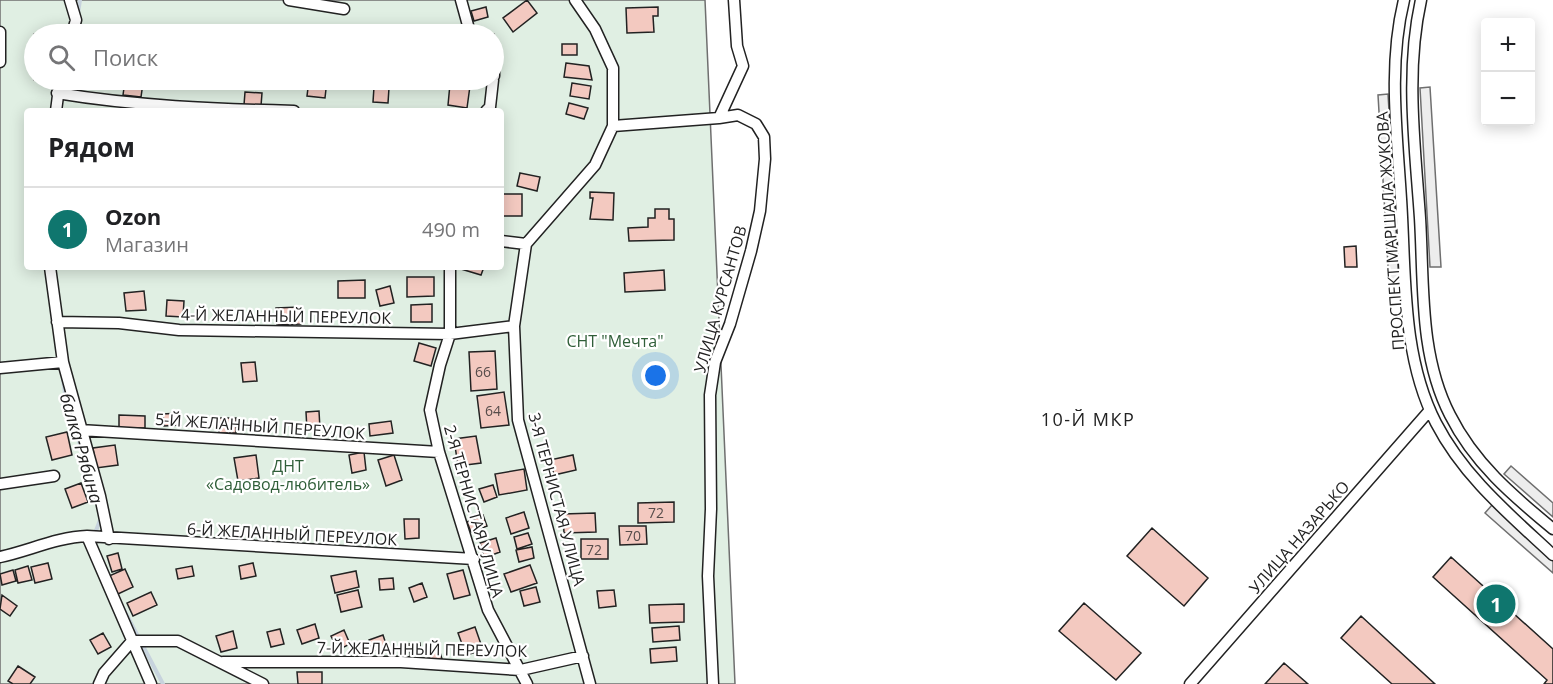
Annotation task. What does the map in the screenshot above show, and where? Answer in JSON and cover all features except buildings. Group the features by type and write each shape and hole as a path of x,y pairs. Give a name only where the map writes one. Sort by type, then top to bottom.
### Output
{"street":[{"path":"70,0 76,20 75,24"},
{"path":"289,0 344,9"},
{"path":"461,0 468,24"},
{"path":"504,241 526,244 595,165 614,126 613,68 595,29 575,0"},
{"path":"719,118 743,66 737,46 734,0"},
{"name":"ПРОСПЕКТ МАРШАЛА ЖУКОВА","path":"1404,0 1395,43 1395,88 1409,334 1420,387 1448,446 1481,488 1553,555"},
{"name":"ПРОСПЕКТ МАРШАЛА ЖУКОВА","path":"1421,0 1412,51 1413,101 1427,333 1435,382 1449,413 1474,455 1509,493 1553,529"},
{"path":"0,32 0,62"},
{"path":"56,108 58,90"},
{"path":"489,108 492,90"},
{"path":"57,93 100,100 204,108"},
{"name":"УЛИЦА КУРСАНТОВ","path":"614,126 738,115 756,124 764,137 765,159 760,211 730,324 715,362 710,395 711,509 708,576 713,684"},
{"name":"3-Я ТЕРНИСТАЯ УЛИЦА","path":"526,244 514,326 518,420 590,684"},
{"path":"51,270 63,362 100,496 109,538"},
{"name":"2-Я ТЕРНИСТАЯ УЛИЦА","path":"450,270 450,334 430,410 440,452 488,610 527,684"},
{"name":"4-Й ЖЕЛАННЫЙ ПЕРЕУЛОК","path":"57,322 119,323 179,330 450,334 514,326"},
{"path":"0,368 63,362"},
{"name":"УЛИЦА НАЗАРЬКО","path":"1190,684 1430,410"},
{"name":"5-Й ЖЕЛАННЫЙ ПЕРЕУЛОК","path":"80,430 440,452"},
{"path":"0,484 54,476"},
{"path":"87,536 151,684"},
{"name":"6-Й ЖЕЛАННЫЙ ПЕРЕУЛОК","path":"0,558 71,537 87,536 474,559"},
{"path":"99,684 104,673 132,641 178,641 263,684"},
{"name":"7-Й ЖЕЛАННЫЙ ПЕРЕУЛОК","path":"223,662 401,662 521,670 583,656"}],"green space":[{"name":"ДНТ «Садовод-любитель»","path":"0,0 705,0 735,684 0,684"}],"shaded area":[{"path":"1430,87 1441,267 1430,267 1420,88"},
{"path":"1388,94 1400,298 1390,299 1378,95"},
{"path":"1511,466 1553,503 1553,517 1504,474"},
{"path":"1492,505 1553,559 1553,573 1485,513"}],"waterway":[{"name":"балка Рябина","path":"78,13 80,0"},
{"name":"балка Рябина","path":"63,379 66,400 88,470"},
{"name":"балка Рябина","path":"94,536 102,515"},
{"name":"балка Рябина","path":"123,608 163,684"}],"place":[{"name":"Ozon","path":"1496,604"}],"district":[{"name":"10-Й МКР","path":"1088,419"}],"park label":[{"name":"СНТ \"Мечта\"","path":"615,341"}]}
